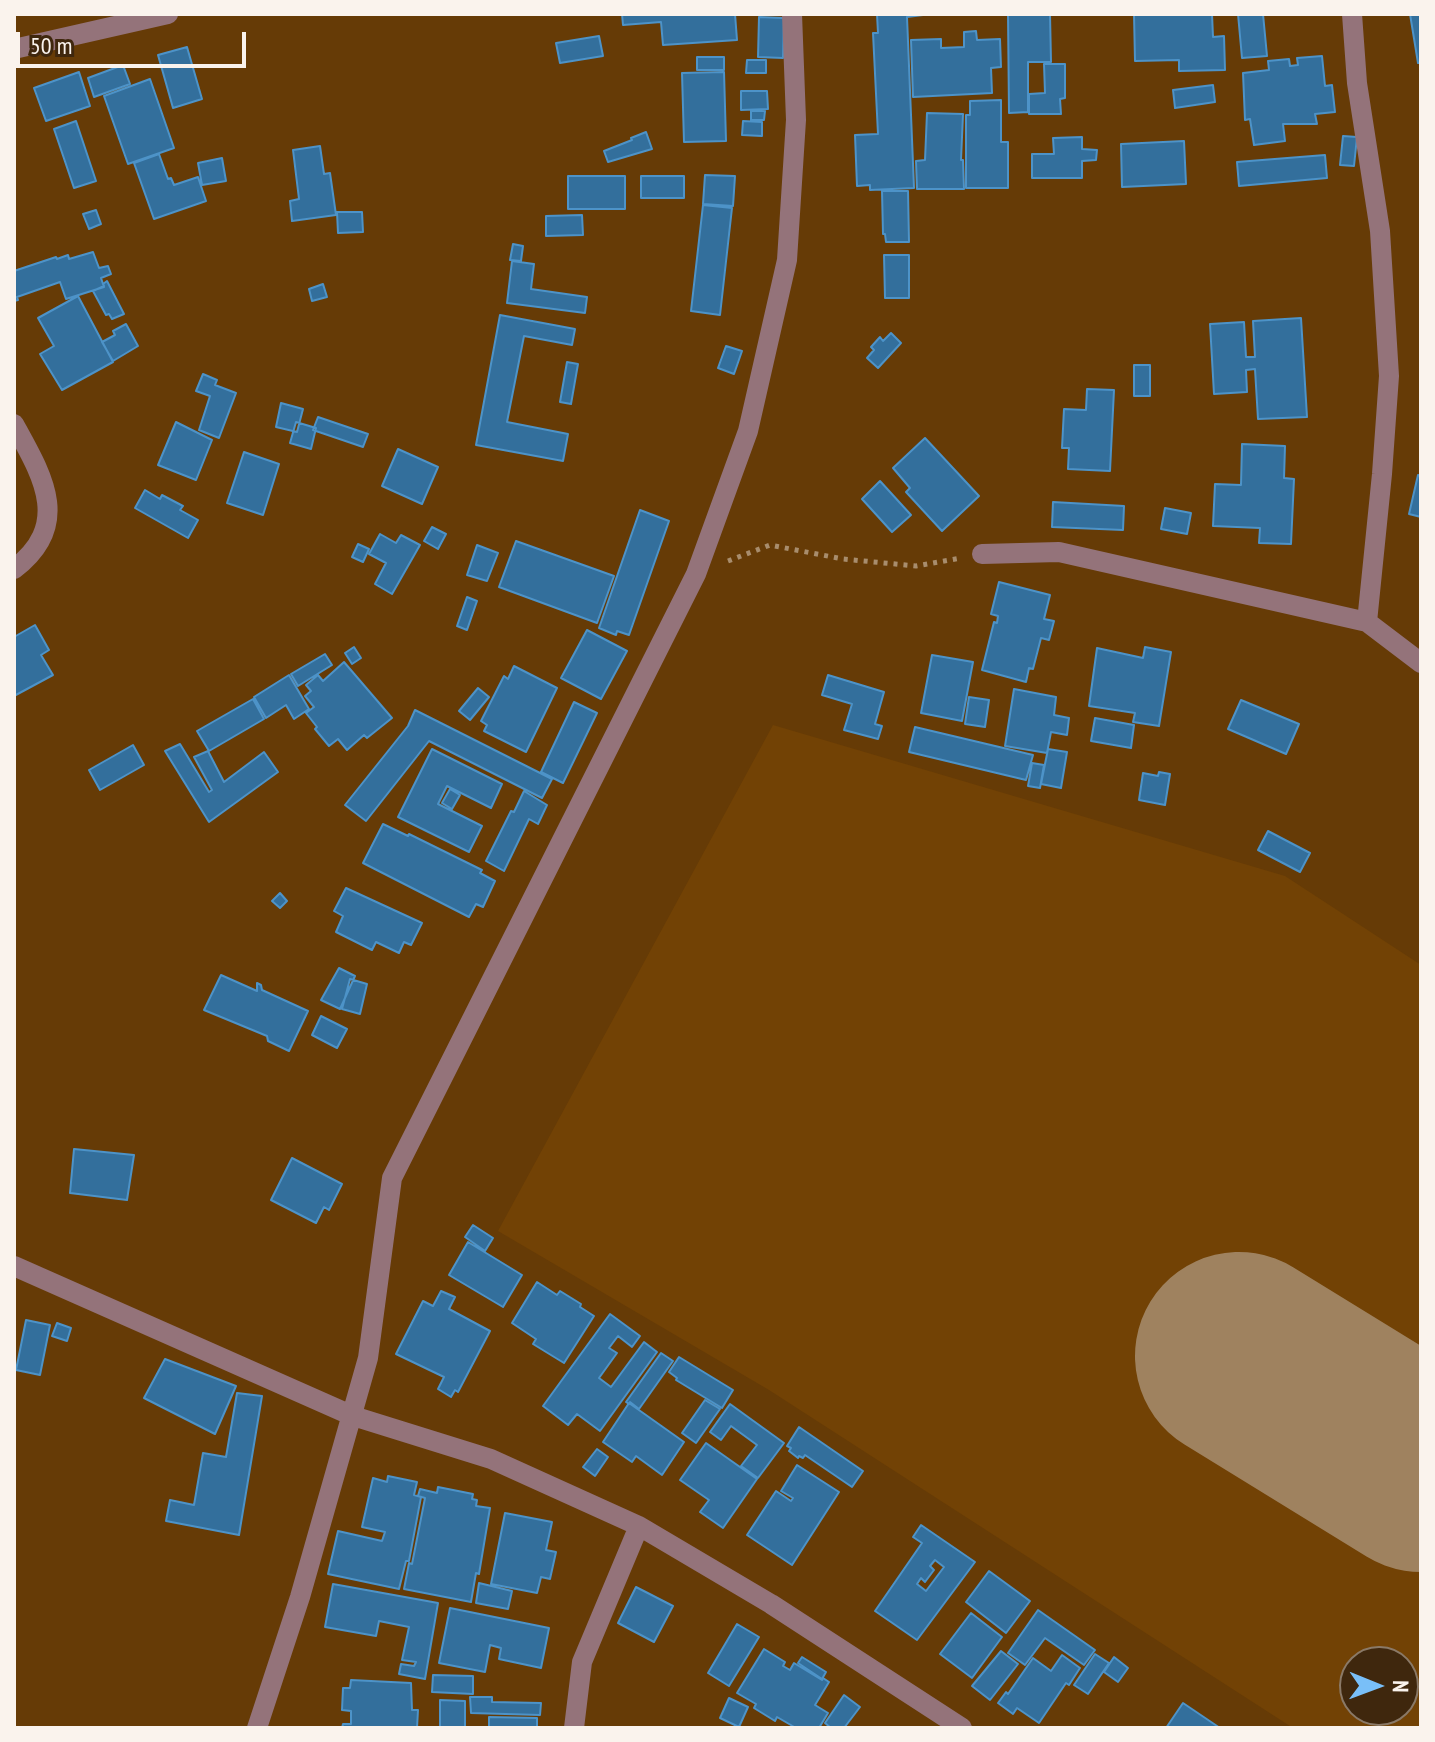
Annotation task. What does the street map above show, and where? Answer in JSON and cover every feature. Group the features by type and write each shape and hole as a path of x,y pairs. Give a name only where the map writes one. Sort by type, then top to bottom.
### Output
{"street":[{"path":"14,49 168,14"},
{"path":"257,1728 300,1597 368,1358 392,1178 696,574 748,431 787,260 796,120 792,14"},
{"path":"1352,14 1357,83 1380,231 1389,376 1367,622"},
{"path":"14,424 41,474 49,509 40,538 25,561 14,569"},
{"path":"982,554 1059,552 1367,622 1421,663"},
{"path":"14,1266 353,1416 491,1459 639,1526 771,1604 962,1728"},
{"path":"574,1728 582,1662 639,1526"}],"path":[{"path":"696,574 770,545 843,559 916,566 982,554"}],"shaded area":[{"path":"773,725 1285,876 1421,965 1421,1728 1293,1728 769,1390 498,1231"}],"building":[{"path":"622,14 735,14 737,40 663,45 661,22 623,25"},
{"path":"877,14 931,14 907,17 914,188 870,190 870,185 857,186 855,135 878,134 873,33 878,33"},
{"path":"1008,14 1050,14 1051,62 1028,62 1028,112 1009,113"},
{"path":"1134,14 1212,14 1213,37 1224,36 1225,70 1179,71 1179,60 1135,61"},
{"path":"1238,14 1263,14 1267,56 1242,58"},
{"path":"1410,14 1421,14 1421,63 1418,63"},
{"path":"759,17 784,18 783,58 758,57"},
{"path":"976,31 977,40 1000,39 1001,67 991,68 992,93 913,97 911,40 941,39 941,48 964,47 964,32"},
{"path":"599,36 603,56 560,63 556,43"},
{"path":"187,47 202,99 173,108 158,55"},
{"path":"1322,56 1325,86 1332,85 1335,112 1315,114 1317,124 1283,124 1285,141 1254,145 1250,119 1245,120 1243,73 1269,70 1268,61 1289,59 1290,66 1298,65 1297,58"},
{"path":"697,57 724,57 724,70 697,70"},
{"path":"747,60 766,60 766,73 746,73"},
{"path":"1044,64 1065,64 1065,98 1060,99 1061,114 1029,114 1029,94 1045,93"},
{"path":"123,65 130,84 94,97 88,78"},
{"path":"79,72 90,106 46,121 34,88"},
{"path":"724,72 726,141 684,142 682,73"},
{"path":"150,79 174,148 128,164 104,96"},
{"path":"1213,85 1215,102 1175,108 1173,90"},
{"path":"741,91 767,91 768,109 741,110"},
{"path":"1001,100 1001,142 1008,142 1008,188 966,188 966,115 970,115 970,101"},
{"path":"751,111 765,111 764,120 751,120"},
{"path":"927,113 963,114 961,160 964,189 917,189 916,161 925,160"},
{"path":"76,121 96,181 74,188 54,129"},
{"path":"743,121 762,122 762,136 742,135"},
{"path":"646,132 652,149 608,162 604,151"},
{"path":"1343,136 1357,137 1354,166 1340,165"},
{"path":"1082,137 1082,149 1097,150 1096,160 1082,161 1082,178 1032,178 1032,154 1054,154 1053,138"},
{"path":"1184,141 1186,184 1122,187 1121,144"},
{"path":"320,146 324,174 330,173 336,215 292,221 290,201 299,199 293,150"},
{"path":"159,154 168,179 171,178 174,185 198,177 206,201 154,219 134,163"},
{"path":"1325,155 1327,178 1239,186 1237,162"},
{"path":"222,158 226,181 202,185 198,163"},
{"path":"705,175 735,176 733,206 703,204"},
{"path":"568,176 625,176 625,209 568,209"},
{"path":"641,176 684,176 684,198 641,198"},
{"path":"882,191 908,191 909,242 886,242"},
{"path":"703,205 732,208 720,315 691,311"},
{"path":"96,210 101,224 89,229 83,214"},
{"path":"337,212 362,212 363,232 338,233"},
{"path":"582,215 583,235 546,236 546,216"},
{"path":"513,244 523,246 521,261 510,260"},
{"path":"93,252 99,268 108,266 111,274 101,278 104,287 66,299 60,282 17,297 18,300 14,301 14,271 56,257 68,255 69,259"},
{"path":"884,255 909,255 909,298 885,298"},
{"path":"512,261 534,264 531,289 587,297 585,313 507,303"},
{"path":"107,281 124,314 112,319 109,314 106,315 93,291"},
{"path":"323,284 327,297 312,301 309,289"},
{"path":"78,296 113,362 62,390 40,354 54,346 38,318"},
{"path":"500,315 575,329 572,345 524,336 507,422 568,434 563,461 476,445"},
{"path":"1301,318 1307,417 1258,419 1255,369 1246,370 1247,392 1214,394 1210,324 1244,322 1246,357 1255,357 1253,321"},
{"path":"126,324 138,346 113,361 102,342"},
{"path":"891,333 901,343 878,368 867,358 874,350 871,347 880,337 883,341"},
{"path":"726,346 742,351 734,374 718,368"},
{"path":"567,362 578,364 571,404 560,402"},
{"path":"1134,365 1150,365 1150,396 1134,396"},
{"path":"203,374 217,380 215,385 236,393 219,438 199,430 210,396 196,391"},
{"path":"1087,389 1114,390 1110,471 1068,469 1069,448 1062,448 1064,409 1086,410"},
{"path":"281,403 303,409 297,432 276,427"},
{"path":"318,417 368,434 363,447 313,430"},
{"path":"176,422 212,440 196,480 158,465"},
{"path":"296,422 316,428 311,449 290,443"},
{"path":"925,438 979,496 942,531 906,492 910,488 893,468"},
{"path":"1242,444 1285,446 1284,478 1294,479 1291,544 1259,543 1260,528 1213,526 1215,484 1241,485"},
{"path":"398,449 438,467 422,504 382,486"},
{"path":"244,452 279,464 263,515 227,503"},
{"path":"1418,475 1421,476 1421,517 1409,514"},
{"path":"880,481 911,515 892,532 862,499"},
{"path":"145,490 160,499 162,495 183,506 180,510 198,520 188,538 135,508"},
{"path":"1053,502 1124,506 1123,530 1052,527"},
{"path":"1165,508 1191,513 1187,534 1161,529"},
{"path":"640,510 669,521 629,635 617,631 616,635 599,628"},
{"path":"432,527 446,534 438,549 424,541"},
{"path":"380,534 396,543 401,535 420,545 392,594 375,584 386,563 369,554"},
{"path":"516,541 614,576 597,623 499,587"},
{"path":"358,544 369,549 363,562 352,557"},
{"path":"477,545 498,553 487,581 467,575"},
{"path":"999,582 1050,595 1044,619 1054,621 1049,640 1041,638 1033,669 1029,668 1026,682 982,670 994,622 997,623 998,616 991,614"},
{"path":"467,597 477,601 467,630 457,626"},
{"path":"35,625 49,650 41,655 53,675 14,696 14,637"},
{"path":"587,630 627,651 601,699 561,678"},
{"path":"354,647 361,658 352,664 345,653"},
{"path":"1145,647 1171,652 1159,726 1133,722 1135,713 1089,706 1097,648 1143,658"},
{"path":"325,654 332,665 298,686 291,674"},
{"path":"932,655 973,662 962,721 921,713"},
{"path":"344,662 392,718 347,750 338,739 329,746 315,729 317,727 306,713 314,707 305,696 311,691 306,685 318,675 323,681"},
{"path":"514,666 557,688 526,752 484,731 487,725 481,721 504,676 508,679"},
{"path":"289,675 309,709 294,719 286,705 266,718 254,697"},
{"path":"828,675 884,692 875,724 882,726 878,739 844,730 852,704 822,695"},
{"path":"478,688 489,697 470,720 459,711"},
{"path":"1014,689 1056,697 1054,715 1069,718 1067,735 1051,732 1047,753 1005,746"},
{"path":"969,697 989,700 985,727 965,724"},
{"path":"253,699 264,719 209,751 197,731"},
{"path":"1241,700 1299,724 1286,754 1228,729"},
{"path":"574,702 597,713 563,783 541,772"},
{"path":"415,710 552,779 542,798 429,741 366,821 345,805 408,726"},
{"path":"1095,718 1134,725 1131,748 1091,741"},
{"path":"915,727 1033,755 1026,780 909,752"},
{"path":"180,744 209,792 212,790 194,757 208,751 224,782 264,752 278,772 209,822 165,751"},
{"path":"133,745 144,765 100,790 89,770"},
{"path":"432,749 502,784 491,808 447,786 438,804 482,826 469,852 398,817"},
{"path":"1048,749 1067,752 1061,788 1041,784"},
{"path":"1032,763 1044,765 1040,788 1028,786"},
{"path":"1159,772 1170,774 1165,805 1139,800 1143,773 1158,776"},
{"path":"450,789 460,795 452,809 442,803"},
{"path":"524,791 547,805 538,824 529,819 504,871 486,861"},
{"path":"383,824 482,870 480,873 495,881 483,907 476,904 469,917 363,863"},
{"path":"1268,831 1310,853 1300,872 1258,850"},
{"path":"346,888 422,923 411,945 404,942 399,953 376,942 372,950 336,932 343,916 334,911"},
{"path":"280,893 287,901 280,908 272,901"},
{"path":"339,968 355,976 340,1009 321,1000"},
{"path":"221,975 257,991 257,983 262,990 308,1011 289,1051 268,1041 267,1036 204,1010"},
{"path":"350,979 367,984 360,1014 342,1009"},
{"path":"321,1016 347,1029 337,1048 312,1035"},
{"path":"74,1149 134,1155 127,1200 70,1193"},
{"path":"292,1158 342,1184 329,1210 324,1207 316,1223 271,1200"},
{"path":"473,1225 493,1238 485,1251 465,1237"},
{"path":"468,1242 522,1275 503,1307 449,1275"},
{"path":"537,1282 557,1295 560,1291 594,1316 564,1363 533,1344 536,1339 512,1323"},
{"path":"441,1291 455,1297 449,1309 490,1331 458,1392 455,1390 451,1397 438,1389 444,1377 396,1354 423,1301 433,1306"},
{"path":"610,1314 640,1336 632,1347 618,1336 609,1348 617,1353 599,1378 611,1387 644,1342 657,1352 600,1431 577,1414 568,1425 543,1406"},
{"path":"26,1320 50,1325 40,1375 16,1370"},
{"path":"57,1323 71,1328 67,1341 52,1336"},
{"path":"661,1353 673,1361 639,1409 626,1402"},
{"path":"679,1357 733,1390 722,1408 676,1380 669,1372"},
{"path":"165,1359 236,1386 215,1434 144,1398"},
{"path":"237,1393 262,1396 239,1535 166,1521 170,1500 194,1505 203,1453 226,1457"},
{"path":"705,1400 720,1409 696,1443 682,1433"},
{"path":"629,1403 684,1442 662,1475 636,1456 632,1462 603,1442"},
{"path":"730,1404 784,1443 758,1478 741,1466 757,1445 731,1426 721,1440 710,1432"},
{"path":"799,1427 863,1471 852,1487 805,1455 798,1458 789,1451 791,1448 787,1446"},
{"path":"706,1443 757,1479 723,1528 700,1512 709,1500 680,1480"},
{"path":"597,1449 608,1457 595,1476 583,1467"},
{"path":"797,1465 839,1492 792,1565 747,1535 776,1491 791,1501 793,1498 781,1491"},
{"path":"388,1476 417,1482 414,1495 421,1497 409,1561 406,1561 399,1589 328,1574 338,1531 382,1541 385,1532 362,1527 373,1478 387,1482"},
{"path":"438,1487 473,1494 472,1499 477,1500 476,1506 490,1508 471,1602 404,1589 425,1498 418,1496 420,1489 437,1493"},
{"path":"505,1513 552,1522 546,1550 556,1552 550,1579 541,1577 537,1593 491,1584"},
{"path":"921,1525 975,1562 917,1640 875,1611 922,1543 913,1537","holes":["935,1560 944,1567 926,1591 917,1584 921,1578 925,1582 934,1570 930,1566"]},
{"path":"989,1571 1030,1601 1006,1633 966,1602"},
{"path":"479,1583 512,1591 508,1609 476,1603"},
{"path":"333,1584 438,1603 425,1679 399,1674 401,1664 414,1666 416,1662 402,1660 409,1627 379,1621 376,1636 325,1627"},
{"path":"636,1587 673,1606 654,1642 618,1623"},
{"path":"450,1608 549,1628 541,1668 499,1659 501,1648 490,1645 485,1672 439,1663"},
{"path":"1038,1610 1095,1650 1084,1665 1045,1638 1025,1665 1008,1653"},
{"path":"971,1613 1002,1637 972,1678 940,1654"},
{"path":"737,1624 759,1637 729,1686 708,1673"},
{"path":"764,1649 785,1662 783,1666 790,1670 794,1663 829,1682 815,1705 828,1713 819,1728 796,1728 777,1717 775,1721 754,1708 756,1704 737,1693"},
{"path":"1001,1651 1018,1664 990,1700 972,1686"},
{"path":"1095,1654 1109,1663 1088,1694 1074,1685"},
{"path":"1062,1655 1080,1668 1039,1723 1017,1708 1013,1714 998,1703 1033,1658 1051,1671"},
{"path":"802,1657 826,1672 822,1679 798,1663"},
{"path":"1114,1657 1128,1668 1118,1682 1104,1672"},
{"path":"433,1675 473,1676 473,1694 432,1692"},
{"path":"351,1680 411,1683 412,1710 418,1710 417,1728 342,1728 343,1724 351,1724 351,1711 342,1710 343,1688 350,1688"},
{"path":"844,1695 860,1707 844,1728 831,1728 825,1723"},
{"path":"470,1697 492,1697 492,1702 541,1703 540,1715 471,1713"},
{"path":"729,1698 748,1707 739,1727 720,1718"},
{"path":"440,1700 465,1701 465,1728 440,1728"},
{"path":"1183,1703 1220,1728 1166,1728"},
{"path":"489,1717 537,1718 537,1728 489,1728"}],"runway":[{"path":"1239,1356 1421,1468"}]}
